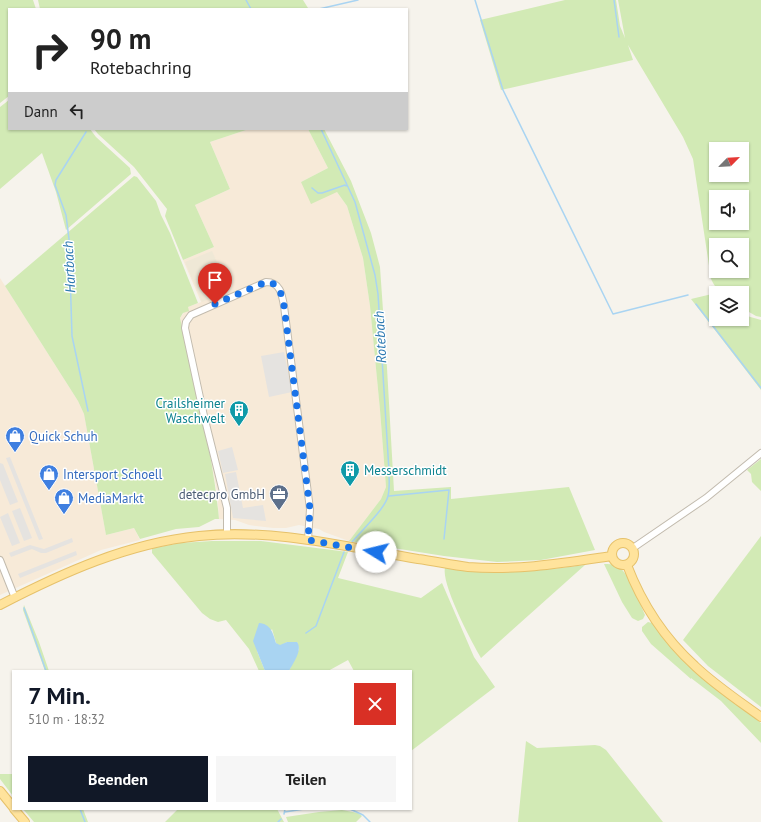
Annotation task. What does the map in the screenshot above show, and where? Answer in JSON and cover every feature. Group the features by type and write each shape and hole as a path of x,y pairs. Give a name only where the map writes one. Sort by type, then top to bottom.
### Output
{"main road":[{"path":"0,605 79,568 117,554 182,538 227,534 272,536 308,540 466,566 500,569 526,568 612,556"},
{"path":"618,544 627,544 632,548 634,557 631,562 627,565 617,564 612,556 613,550 618,544"},
{"path":"627,565 646,607 661,630 675,646 696,667 761,717"},
{"path":"0,791 12,806"},
{"path":"15,810 24,822"}],"street":[{"path":"227,534 227,508 204,416 185,328 186,322 191,315 202,309 266,282 272,282 277,286 282,296 284,306 310,509 308,540"},
{"path":"632,548 706,498 761,453"},
{"path":"0,560 15,598"}],"shaded area":[{"path":"246,130 309,130 328,168 301,182 337,192 347,206 363,258 370,306 386,487 381,499 349,541 319,529 299,525 286,528 273,528 249,525 235,520 219,519 217,492 210,455 180,318 188,307 201,302 183,260 214,247 195,205 230,189 210,142"},
{"path":"212,251 229,290 202,302 185,262"},
{"path":"0,278 78,401 84,414 106,535 134,528 140,540 101,550 0,595"},
{"path":"284,352 292,392 269,397 261,356"},
{"path":"232,447 238,470 223,473 218,451"},
{"path":"10,457 43,539 39,540 6,458"},
{"path":"0,463 3,464 18,502 10,505 0,480"},
{"path":"236,472 243,508 263,505 266,521 233,518 225,474"},
{"path":"20,508 32,538 24,541 12,511"},
{"path":"8,513 20,543 12,546 0,517"},
{"path":"72,538 73,542 46,553 41,553 32,549 11,557 9,553 30,545 44,549"},
{"path":"76,551 77,555 20,578 18,574"}],"green space":[{"path":"0,0 33,0 36,8 8,8 8,97 0,103"},
{"path":"38,0 303,0 308,8 40,8"},
{"path":"565,0 616,0 620,26 625,38 618,0 761,0 761,317 749,312 749,286 715,286 711,279 749,278 749,238 709,238 709,266 693,159 683,137 628,45 633,60 501,90 480,20"},
{"path":"8,101 8,130 91,130 96,137 130,168 131,174 66,230 56,192 42,153 0,189 0,107"},
{"path":"95,130 246,130 210,142 230,189 195,205 214,247 183,260 165,216 167,209 134,167"},
{"path":"309,130 325,130 351,181 371,233 380,267 394,491 451,487 451,499 569,487 595,550 541,560 497,562 444,556 349,541 381,499 386,487 370,306 363,258 347,206 337,192 311,204 301,182 328,168"},
{"path":"134,176 137,177 156,201 198,303 188,307 189,311 183,313 180,318 208,443 219,519 215,519 199,527 176,529 140,539 134,528 106,535 84,414 78,401 5,286"},
{"path":"709,295 709,322 691,299"},
{"path":"749,317 761,320 761,390 712,326 749,326"},
{"path":"761,459 761,491 752,482 751,474 747,470"},
{"path":"761,536 761,707 708,666 683,640"},
{"path":"212,541 261,541 348,552 338,578 421,598 442,583 474,657 495,687 412,750 412,670 353,670 348,660 330,670 289,670 299,649 297,642 287,642 280,646 276,643 272,629 257,651 265,670 259,670 249,649 226,620 218,622 210,619 202,613 152,553 152,549 154,548 180,543"},
{"path":"604,564 612,564 617,566 626,575 634,588 645,615 643,619 638,621 632,618 622,602"},
{"path":"585,565 481,658 452,600 445,576 445,568 502,572"},
{"path":"24,605 49,670 45,670 23,610"},
{"path":"648,622 652,623 669,644 697,671 761,723 761,743 721,701 691,679 651,644 642,631 642,627"},
{"path":"526,741 537,748 600,746 606,750 663,822 518,822"},
{"path":"0,774 12,774 12,795 0,779"},
{"path":"24,810 83,810 88,822 34,822"},
{"path":"177,810 278,810 284,822 165,822"},
{"path":"342,810 358,813 362,816 356,822 288,822 286,817 319,812"}],"water":[{"path":"259,623 269,627 276,643 280,645 287,642 297,642 299,649 290,670 265,670 253,641"}],"waterway":[{"name":"Rotebach","path":"246,0 250,8"},
{"path":"323,8 358,0"},
{"path":"475,0 503,90 613,314 688,295"},
{"path":"614,0 619,37"},
{"name":"Rotebach","path":"321,130 355,202 375,275 378,294 389,490 386,501 382,507 352,542"},
{"name":"Hartbach","path":"86,132 56,180 55,185 66,215 69,239 72,336 88,411"},
{"path":"312,188 318,193 322,193 345,185 346,186"},
{"path":"696,304 761,388"},
{"path":"389,496 449,490 444,539"},
{"name":"Rotebach","path":"306,633 316,626 344,552"},
{"path":"24,608 46,670"},
{"path":"80,810 85,822"},
{"name":"Rotebach","path":"284,814 285,810"},
{"path":"285,812 298,810"},
{"path":"352,810 363,815 370,822"},
{"name":"Rotebach","path":"278,822 281,819"}],"place":[{"name":"Crailsheimer Waschwelt","path":"239,427"},
{"name":"Quick Schuh","path":"15,453"},
{"name":"Messerschmidt","path":"350,487"},
{"name":"Intersport Schoell","path":"49,491"},
{"name":"detecpro GmbH","path":"279,511"},
{"name":"MediaMarkt","path":"64,515"}],"route":[{"path":"215,304 266,282 272,282 277,286 282,296 284,306 304,450 310,509 308,540 376,552"}]}
